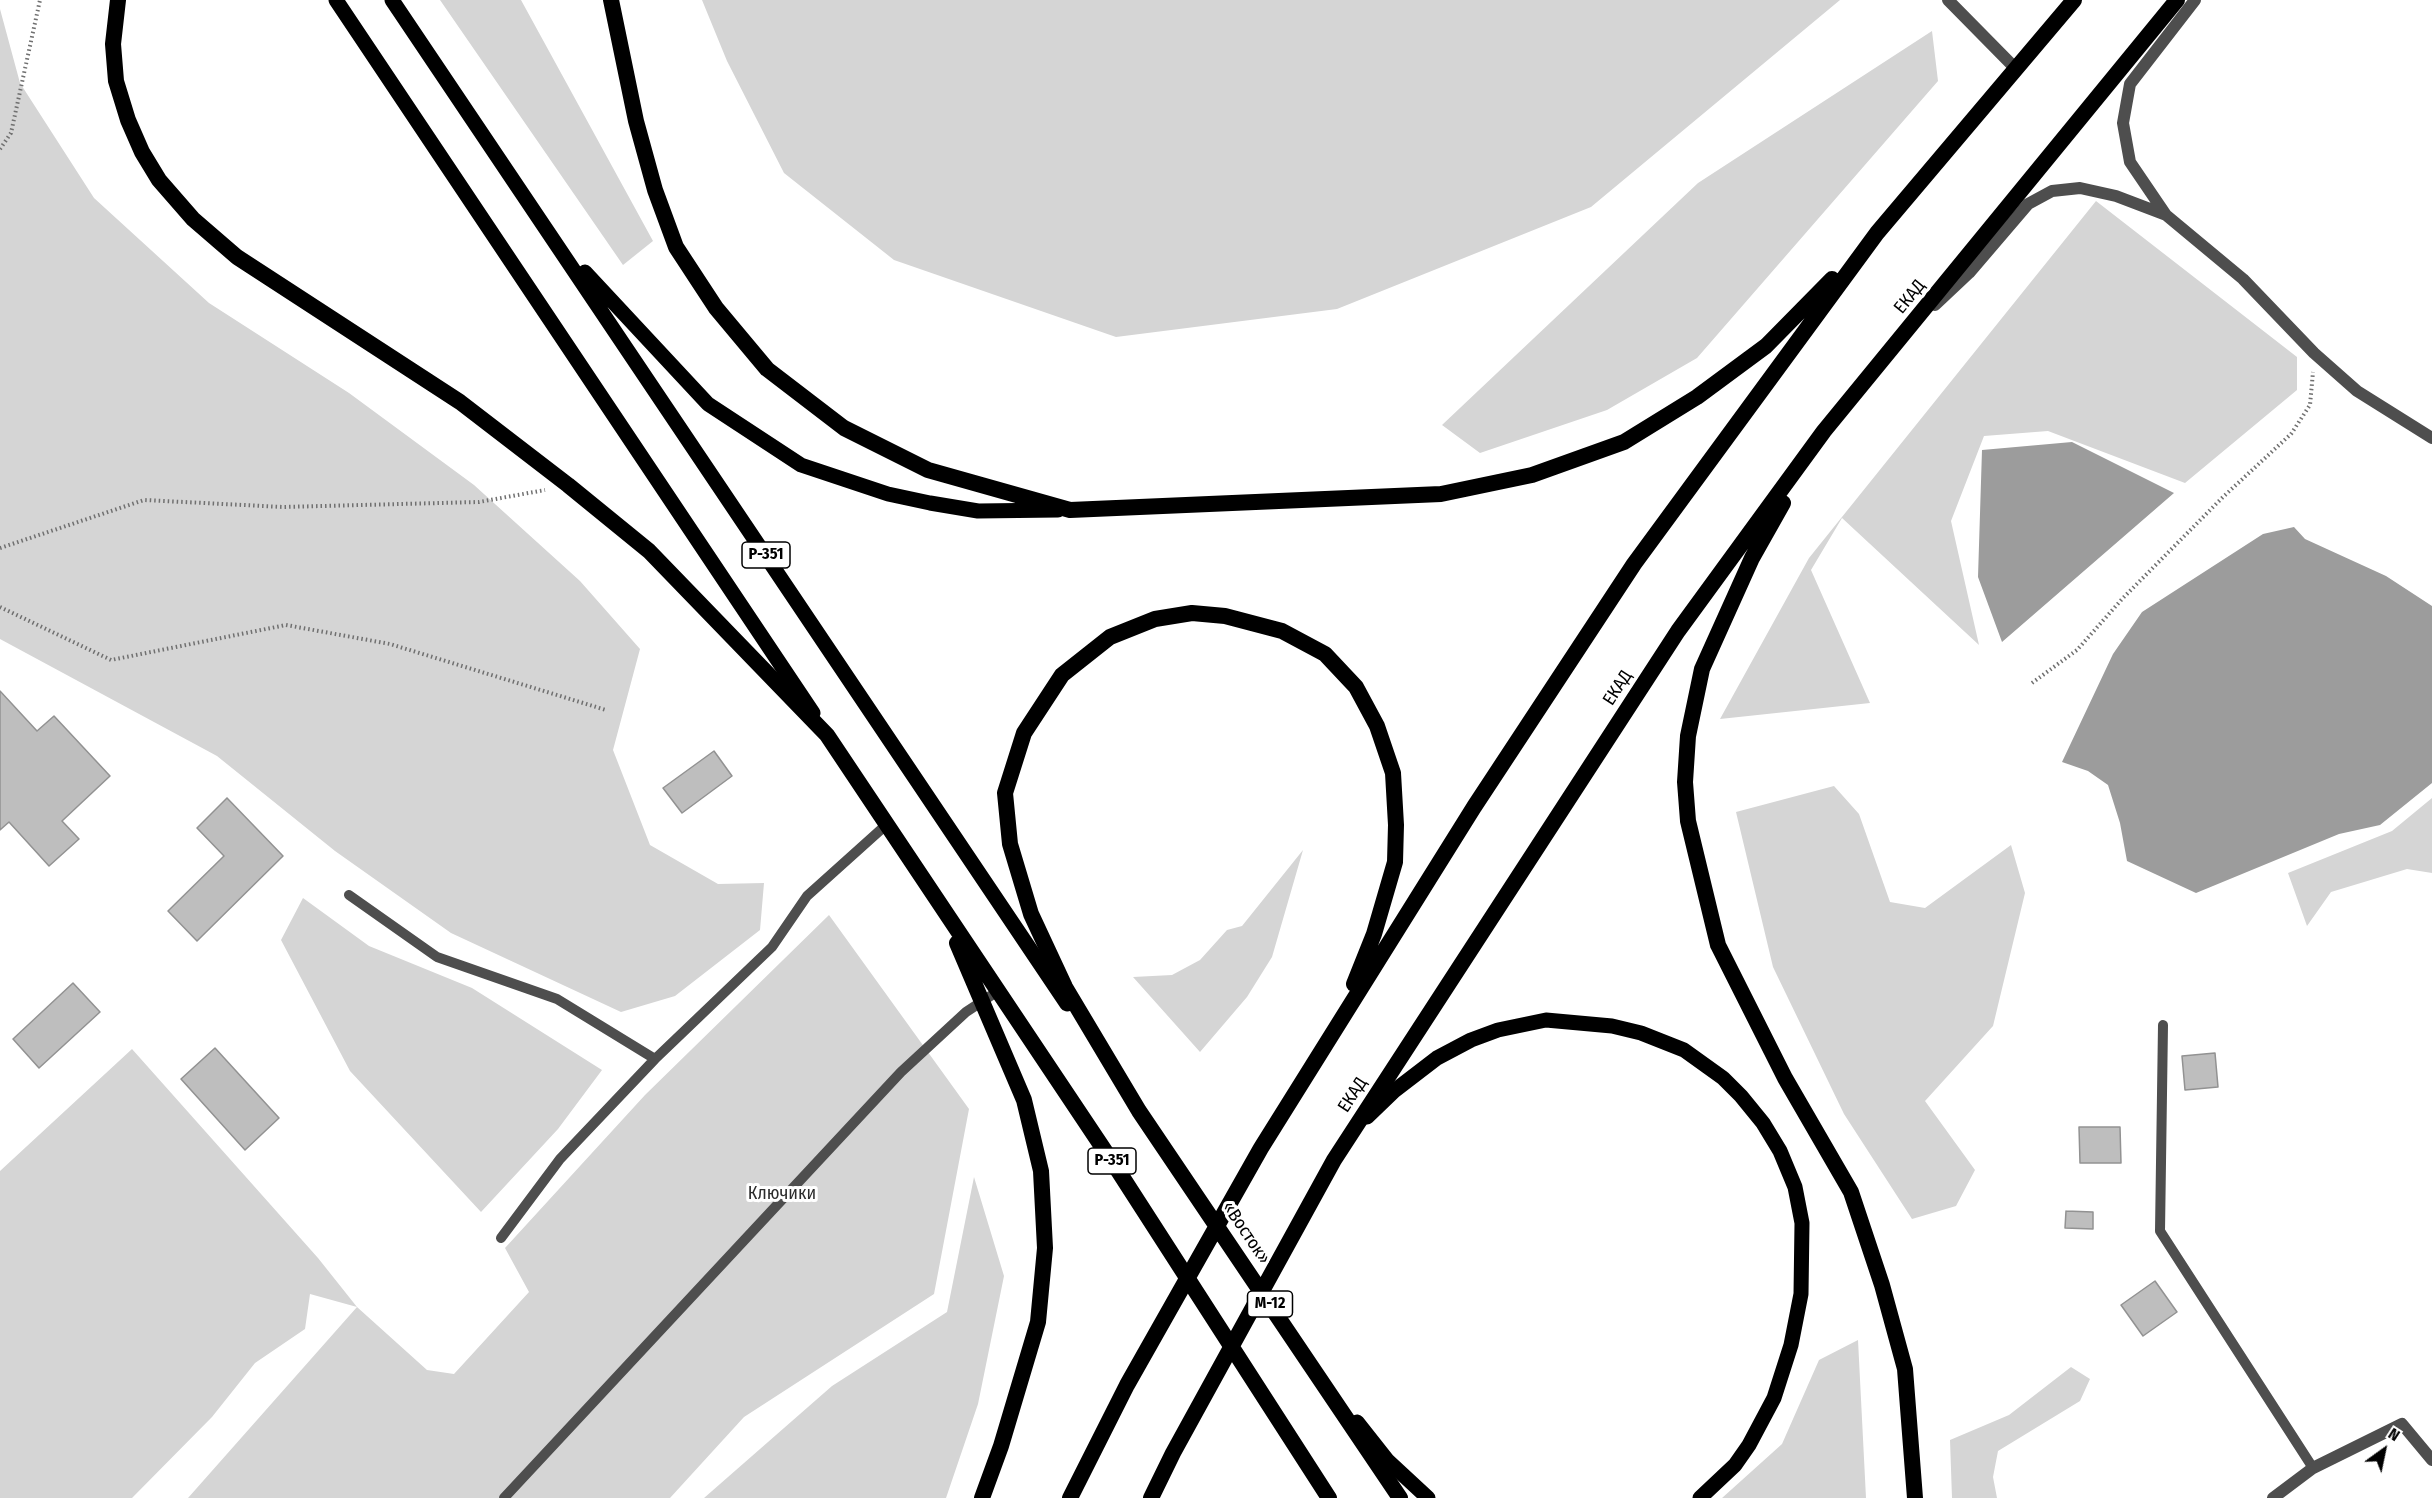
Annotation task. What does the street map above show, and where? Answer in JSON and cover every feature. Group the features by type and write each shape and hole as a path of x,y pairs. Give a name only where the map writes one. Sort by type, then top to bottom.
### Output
{"highway":[{"path":"117,0 113,45 116,81 128,120 142,152 159,180 193,219 237,256 460,402 568,485 649,551 827,735"},
{"path":"611,0 636,121 655,190 676,247 716,308 768,369 844,428 928,470 1070,510 1441,494 1532,475 1624,442 1697,397 1766,346 1878,233"},
{"path":"1070,1498 1127,1385 1262,1148 1337,1023 1474,807 1634,564 1878,233 2074,0"},
{"name":"ЕКАД","path":"1151,1498 1173,1453 1334,1160 1678,631 1824,431 2177,0"},
{"path":"1824,431 1752,558 1702,669 1689,736 1685,782 1688,821 1718,945 1785,1078 1851,1192 1882,1285 1905,1369 1915,1498"},
{"name":"«Восток»","path":"1337,1023 1374,934 1395,862 1396,825 1393,773 1377,726 1356,687 1325,654 1282,631 1225,616 1192,613 1155,619 1110,637 1062,675 1024,733 1005,793 1010,843 1031,914 1065,987 1139,1111 1401,1498"},
{"name":"Р-351","path":"827,735 1119,1172 1277,1421 1329,1498"},
{"path":"941,906 1024,1100 1041,1171 1045,1248 1038,1322 1001,1446 982,1498"}],"main road":[{"name":"Р-351","path":"336,0 827,735"},
{"name":"Р-351","path":"392,0 555,239 1139,1111"},
{"path":"555,239 708,404 801,465 888,495 978,511 1070,510"},
{"path":"1334,1160 1361,1123 1394,1090 1437,1058 1470,1040 1498,1030 1546,1020 1612,1026 1641,1033 1684,1050 1723,1078 1763,1123 1780,1151 1795,1187 1802,1223 1803,1262 1801,1294 1791,1345 1774,1398 1749,1445 1735,1464 1700,1498"},
{"path":"1309,1361 1388,1460 1428,1498"},
{"path":"1277,1421 1323,1498"}],"street":[{"path":"1948,0 2016,69"},
{"path":"2195,0 2130,84 2123,123 2130,162 2166,215 2243,279 2314,354 2357,391 2432,438"},
{"path":"1906,333 1969,273 2028,204 2052,190 2080,188 2116,196 2166,215"},
{"path":"2273,1498 2313,1468 2402,1424 2432,1460"}],"lane":[{"path":"501,1238 560,1159 655,1059 772,947 807,896 886,825"},
{"path":"350,895 437,957 557,999 655,1059"},
{"path":"504,1498 902,1072 966,1012 998,991"},
{"path":"2163,1025 2160,1231 2313,1468"}],"path":[{"path":"0,149 11,133 40,0"},
{"path":"2032,682 2077,650 2123,598 2223,497 2291,434 2310,405 2314,354"},
{"path":"0,548 144,500 282,507 479,502 568,485"},
{"path":"0,607 111,660 286,625 390,644 606,710"}],"green space":[{"path":"440,0 521,0 653,241 623,265"},
{"path":"702,0 1840,0 1591,207 1337,309 1116,337 894,260 784,173 727,61"},
{"path":"0,9 20,83 94,198 209,303 349,393 474,485 580,581 640,649 613,750 650,845 718,884 764,883 760,930 675,996 621,1012 451,933 335,851 217,756 0,639"},
{"path":"1932,31 1938,81 1697,358 1607,410 1480,453 1442,425 1698,183"},
{"path":"2096,201 2297,357 2297,390 2185,483 2048,431 1984,436 1951,521 1979,645 1842,518 1811,570 1870,703 1720,719 1809,558"},
{"path":"1834,786 1859,814 1890,902 1925,908 2011,845 2025,893 1993,1026 1925,1101 1975,1170 1956,1206 1912,1219 1844,1114 1773,967 1736,812"},
{"path":"2432,798 2432,873 2407,869 2331,892 2307,926 2288,873 2392,831"},
{"path":"1303,850 1272,957 1247,997 1200,1052 1133,977 1172,975 1200,960 1227,930 1242,926"},
{"path":"303,898 369,946 472,988 602,1070 558,1129 481,1212 350,1071 281,940"},
{"name":"Ключики","path":"829,915 969,1109 934,1294 744,1417 670,1498 188,1498 357,1307 427,1370 454,1374 529,1292 505,1248 645,1095"},
{"path":"132,1049 318,1258 357,1307 310,1294 305,1329 255,1363 212,1417 132,1498 0,1498 0,1171"},
{"path":"974,1177 1004,1276 978,1404 946,1498 704,1498 832,1386 947,1312"},
{"path":"1858,1340 1866,1498 1722,1498 1782,1444 1819,1360"},
{"path":"2071,1367 2090,1379 2080,1401 1998,1451 1993,1477 1997,1498 1952,1498 1950,1440 2009,1415"}],"shaded area":[{"path":"2072,442 2174,493 2002,642 1978,577 1982,450"},
{"path":"2294,527 2305,539 2386,576 2432,606 2432,783 2380,825 2339,834 2196,893 2127,861 2120,823 2108,785 2088,771 2062,762 2113,654 2142,612 2263,534"}],"building":[{"path":"0,691 37,731 54,716 110,776 62,821 79,839 49,866 9,822 0,830"},
{"path":"714,751 732,776 682,813 663,788"},
{"path":"227,798 283,856 197,941 168,911 224,856 197,828"},
{"path":"73,983 100,1012 39,1068 13,1039"},
{"path":"215,1048 279,1118 245,1150 181,1079"},
{"path":"2215,1053 2218,1087 2185,1090 2182,1056"},
{"path":"2079,1127 2120,1127 2121,1163 2080,1163"},
{"path":"2066,1211 2093,1212 2093,1229 2065,1228"},
{"path":"2155,1281 2177,1312 2143,1336 2121,1305"}]}
